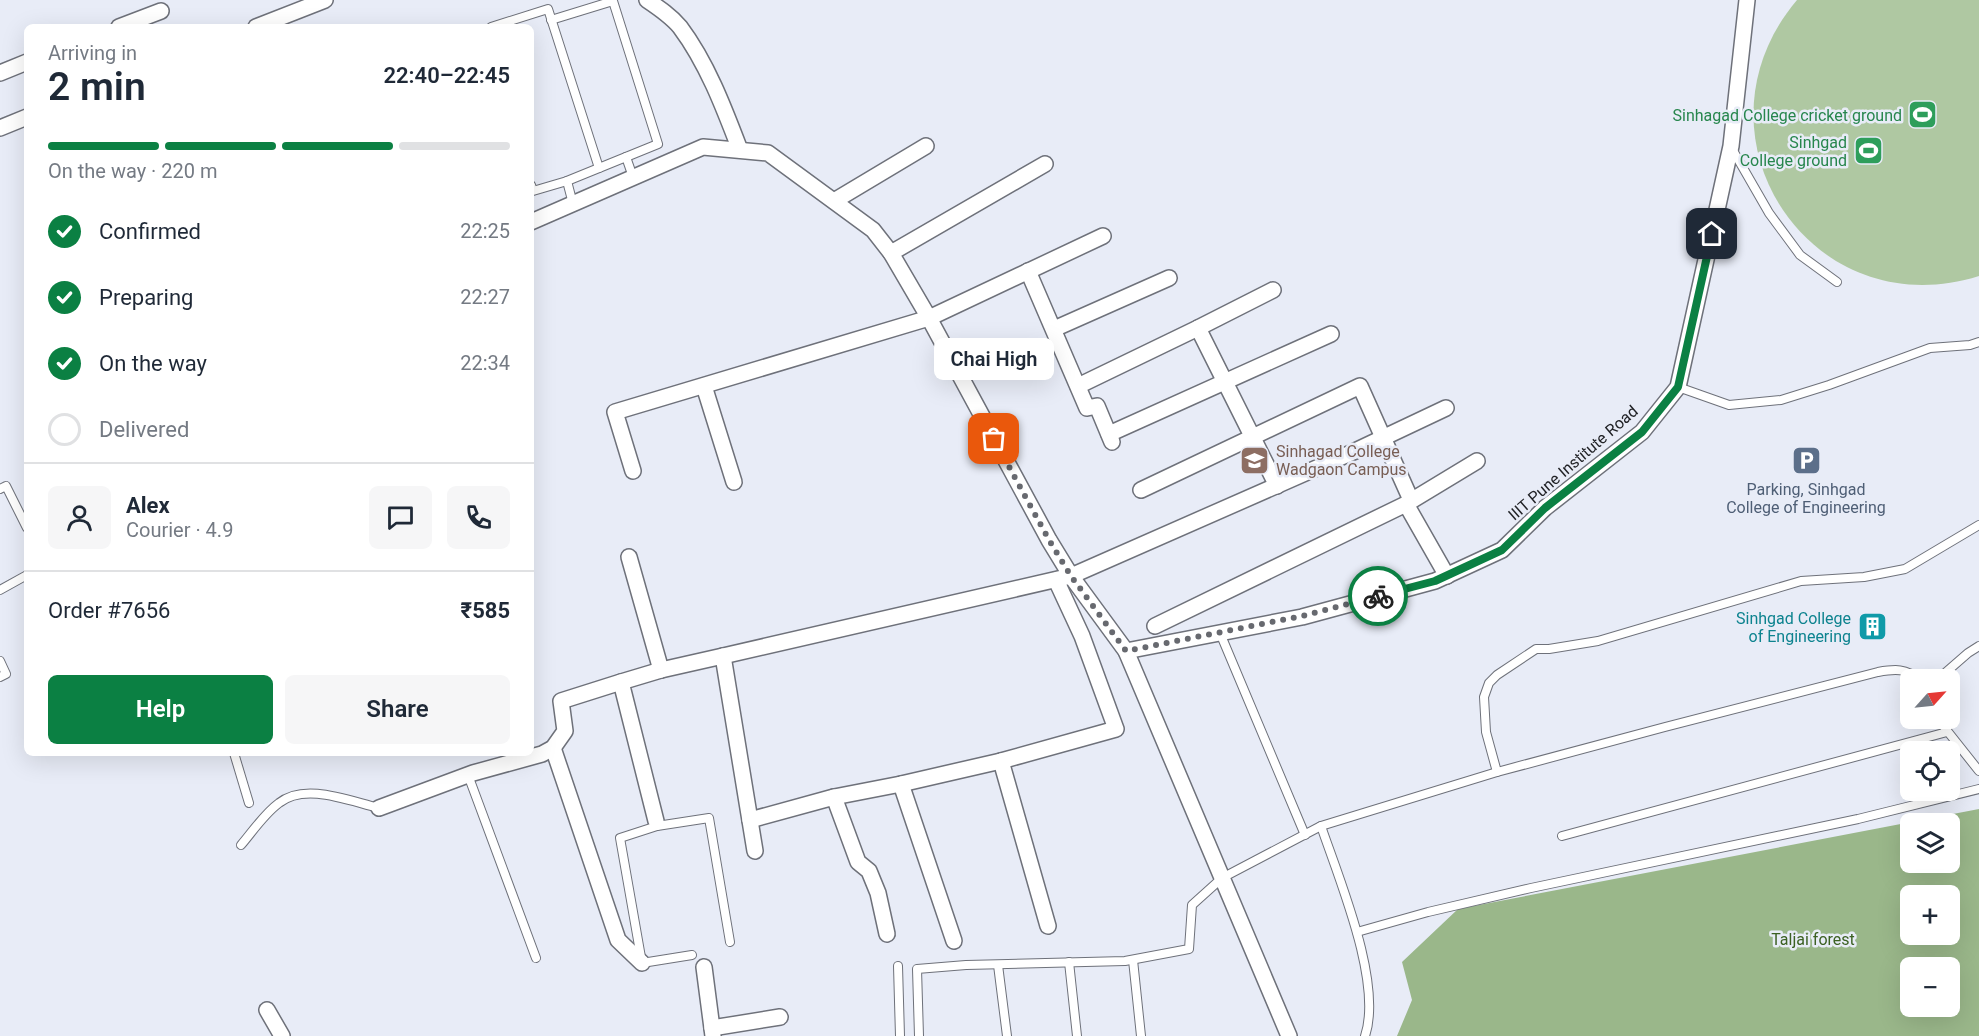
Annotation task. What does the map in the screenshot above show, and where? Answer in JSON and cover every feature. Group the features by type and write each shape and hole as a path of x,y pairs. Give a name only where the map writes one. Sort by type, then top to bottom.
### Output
{"street":[{"path":"264,24 325,0"},
{"path":"647,0 665,12 679,27 702,64 723,105 740,150"},
{"name":"IIIT Pune Institute Road","path":"1126,651 1302,616 1447,576 1502,550 1545,508 1642,432 1678,387 1731,146 1747,0"},
{"path":"127,24 161,11"},
{"path":"0,73 24,64"},
{"path":"0,128 24,118"},
{"path":"834,201 926,146"},
{"path":"534,221 702,147 768,153 873,230 891,253 929,318 1049,540 1071,576 1126,651 1289,1036"},
{"path":"891,253 1045,164"},
{"path":"633,471 615,412 929,318 1103,236"},
{"path":"1028,271 1087,408 1097,406 1111,439 1225,382 1331,334"},
{"path":"1054,329 1169,278"},
{"path":"1078,386 1273,290"},
{"path":"1198,328 1277,486"},
{"path":"704,386 734,482"},
{"path":"1141,490 1360,386 1384,438 1408,502 1447,576"},
{"path":"534,756 553,748 565,731 561,701 661,670 1071,576 1277,486 1446,408"},
{"path":"1155,626 1408,502 1477,462"},
{"path":"629,557 661,670"},
{"path":"750,820 834,797 1001,761 1116,729 1082,636 1056,580"},
{"path":"723,656 755,851"},
{"path":"621,682 657,824"},
{"path":"553,748 618,940 642,963"},
{"path":"378,808 533,756"},
{"path":"1001,761 1048,926"},
{"path":"901,784 954,941"},
{"path":"834,797 858,862 869,871 878,893 887,934"},
{"path":"704,967 712,1032 780,1017"},
{"path":"267,1010 282,1036"}],"lane":[{"path":"534,191 567,181 658,144 613,1 551,20"},
{"path":"500,24 548,9 599,168"},
{"path":"1731,146 1769,213 1800,255 1838,282"},
{"path":"626,157 633,177"},
{"path":"567,181 573,204"},
{"path":"1678,387 1729,405 1781,400 1930,348 1970,345 1979,342"},
{"path":"0,489 6,486 24,522"},
{"path":"1497,772 1486,732 1484,697 1489,683 1497,675 1536,649 1598,641 1801,581 1864,577 1905,569 1979,525"},
{"path":"0,590 24,577"},
{"path":"1220,633 1305,836"},
{"path":"1950,669 1979,646"},
{"path":"0,661 6,674 0,677"},
{"path":"919,1036 917,969 1133,960 1189,949 1192,905 1222,878 1321,826 1497,772 1878,672 1900,670"},
{"path":"1945,729 1979,771"},
{"path":"1562,836 1947,732"},
{"path":"235,756 249,803"},
{"path":"468,776 536,958"},
{"path":"1357,932 1428,912 1531,888 1858,819 1979,789"},
{"path":"241,845 280,802 296,793 316,793 378,808"},
{"path":"692,955 642,963 620,838 657,824 709,818 730,942"},
{"path":"1321,826 1357,932 1369,999 1370,1019 1365,1036"},
{"path":"1133,960 1141,1036"},
{"path":"1069,963 1077,1036"},
{"path":"998,964 1007,1036"},
{"path":"898,966 900,1036"}],"green space":[{"name":"Sinhgad College ground","path":"1797,0 1979,0 1979,276 1918,285 1863,274 1817,248 1782,208 1760,161 1754,108 1765,53"},
{"name":"Taljai forest","path":"1979,809 1979,1036 1397,1036 1412,1000 1402,962 1458,909 1900,824 1900,873 1960,873 1960,813 1958,813"}],"way so far":[{"path":"994,439 1071,576 1126,651 1302,616 1378,596"}],"place":[{"name":"Sinhagad College cricket ground","path":"1923,115"},
{"name":"Sinhgad College ground","path":"1868,151"},
{"name":"Chai High","path":"994,439"},
{"name":"Sinhagad College Wadgaon Campus","path":"1255,460"},
{"name":"Parking, Sinhgad College of Engineering","path":"1806,461"},
{"name":"Sinhgad College of Engineering","path":"1872,627"}],"route":[{"path":"1378,596 1435,581 1502,550 1545,508 1642,432 1678,387 1712,234"}]}
